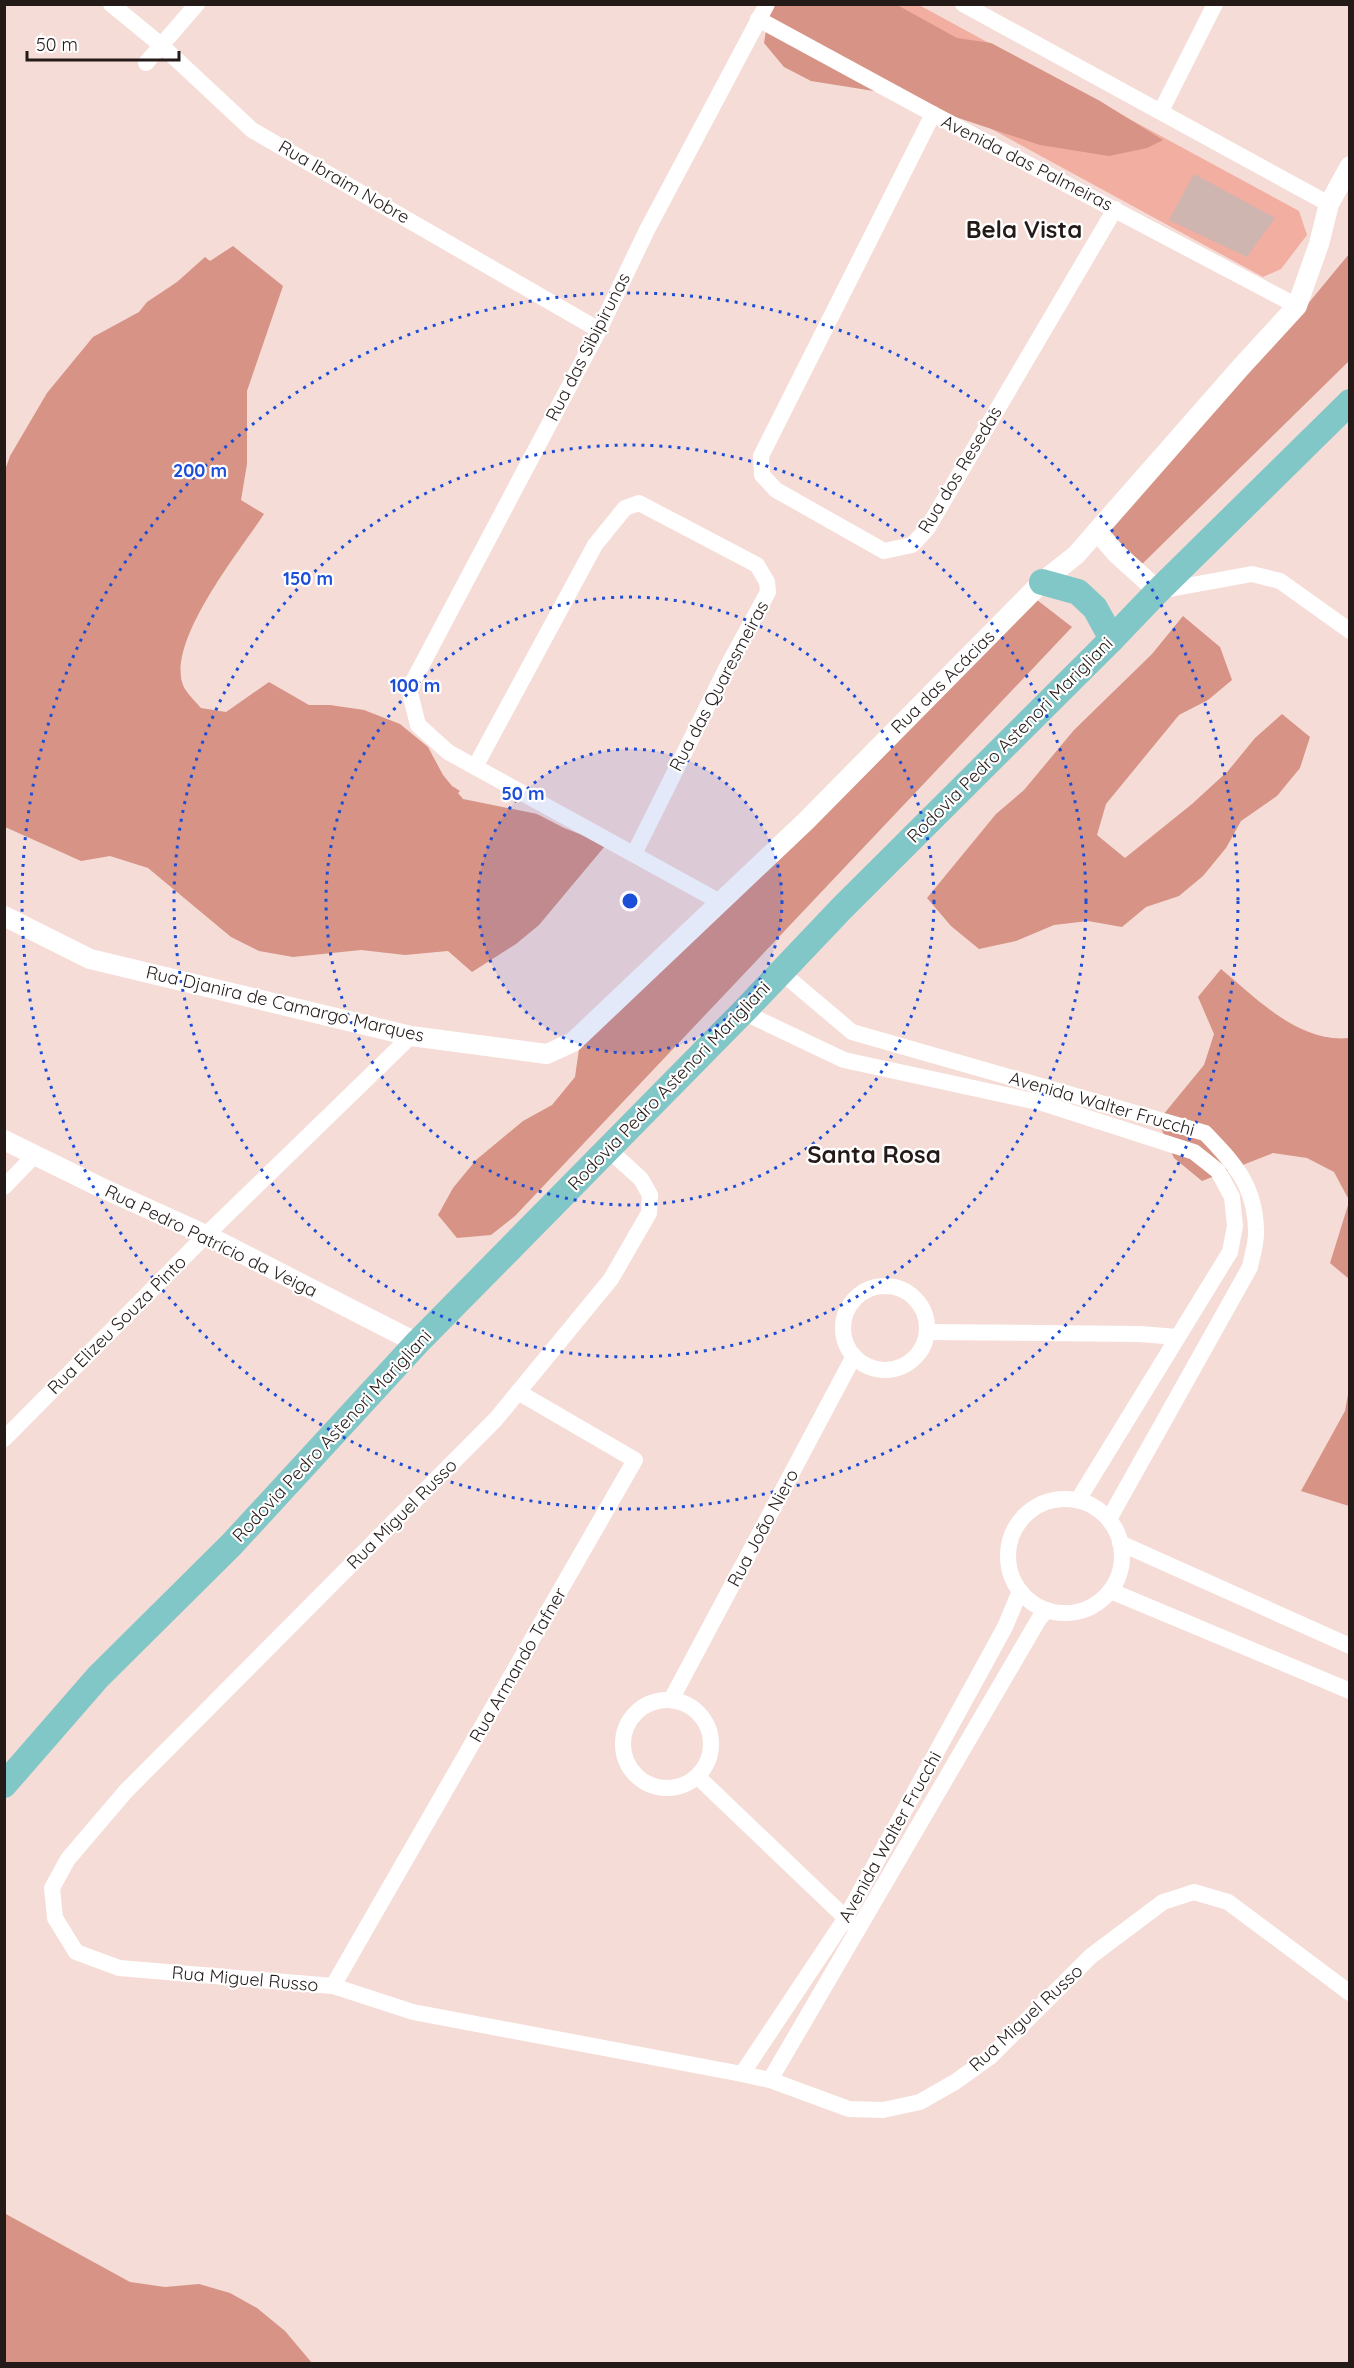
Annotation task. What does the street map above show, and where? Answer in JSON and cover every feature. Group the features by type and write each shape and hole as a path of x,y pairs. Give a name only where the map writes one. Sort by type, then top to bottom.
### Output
{"main road":[{"name":"Rodovia Pedro Astenori Marigliani","path":"4,1785 98,1677 232,1544 417,1343 743,1012 842,908 1350,402"},
{"path":"1042,582 1078,592 1095,608 1112,639"}],"street":[{"name":"Rua Ibraim Nobre","path":"111,4 160,45 252,130 599,330"},
{"path":"146,63 197,4"},
{"path":"963,4 983,9 1329,204"},
{"path":"1161,111 1215,4"},
{"name":"Avenida das Palmeiras","path":"763,12 933,114 1297,306"},
{"name":"Rua das Sibipirunas","path":"475,767 448,752 418,725 409,689 599,330 647,230 763,12"},
{"name":"Rua dos Resedas","path":"933,114 761,456 762,475 776,490 884,551 912,545 927,529 1115,209"},
{"path":"1297,306 1319,244 1329,204 1350,166"},
{"name":"Rua das Acácias","path":"573,1042 806,821 1042,582 1076,555 1297,306"},
{"name":"Rua das Quaresmeiras","path":"475,767 595,544 625,508 639,503 757,565 767,582 768,592 634,854"},
{"path":"1097,531 1116,553 1158,591 1252,574 1280,581 1350,631"},
{"path":"475,767 720,902"},
{"name":"Rua Djanira de Camargo Marques","path":"4,916 90,959 411,1036 547,1054 573,1042"},
{"path":"781,972 852,1032 844,1060"},
{"name":"Avenida Walter Frucchi","path":"743,1012 844,1060 1042,1102 1194,1152 1218,1172 1232,1197 1235,1226 1230,1252 1078,1500"},
{"name":"Avenida Walter Frucchi","path":"852,1032 1205,1133 1234,1164 1251,1194 1257,1231 1250,1267 1109,1520"},
{"name":"Rua Elizeu Souza Pinto","path":"4,1439 206,1234 411,1036"},
{"name":"Rua Pedro Patrício da Veiga","path":"4,1140 206,1234 417,1343"},
{"name":"Rua Miguel Russo","path":"608,1149 641,1179 650,1195 649,1213 611,1279 496,1419 126,1791 68,1859 52,1888 55,1918 76,1952 119,1968 333,1986 412,2013 771,2080 849,2109 883,2110 920,2102 955,2082 990,2056 1091,1956 1162,1902 1194,1892 1228,1902 1350,1993"},
{"path":"4,1187 35,1155"},
{"path":"885,1286 899,1289 921,1306 926,1319 927,1332 920,1352 912,1361 890,1370 865,1365 854,1356 846,1345 843,1331 844,1317 859,1294 872,1288 885,1286"},
{"path":"927,1332 1140,1334 1177,1337"},
{"name":"Rua João Niero","path":"671,1700 854,1356"},
{"name":"Rua Armando Tafner","path":"333,1986 635,1460 518,1392"},
{"path":"1060,1499 1078,1500 1094,1507 1109,1520 1120,1543 1122,1556 1119,1575 1111,1591 1098,1603 1082,1611 1065,1613 1047,1610 1031,1602 1020,1591 1012,1577 1008,1561 1009,1545 1021,1519 1043,1503 1060,1499"},
{"path":"1120,1543 1350,1646"},
{"name":"Avenida Walter Frucchi","path":"742,2074 846,1919 1005,1627 1020,1591"},
{"path":"1111,1591 1350,1692"},
{"name":"Avenida Walter Frucchi","path":"771,2080 1039,1619 1047,1610"},
{"path":"658,1700 671,1700 693,1708 706,1724 711,1738 711,1752 698,1777 685,1785 670,1789 655,1787 641,1781 630,1770 624,1756 622,1741 626,1726 634,1713 658,1700"},
{"path":"698,1777 859,1930"}],"shaded area":[{"path":"770,5 897,5 957,38 991,43 1100,101 1163,140 1147,148 1109,156 1040,145 880,92 811,81 784,67 764,43"},
{"path":"789,5 919,5 1299,211 1307,235 1281,269 1263,277 793,21"},
{"path":"233,246 283,286 247,391 247,464 241,500 264,514 209,595 196,619 186,642 181,663 182,682 187,692 201,708 226,712 269,682 309,705 330,705 364,710 400,724 428,747 443,775 452,786 460,791 458,793 463,799 537,814 605,846 539,925 516,944 472,972 448,951 405,955 361,950 293,957 259,951 231,937 148,868 110,856 81,861 5,827 4,473 10,456 47,393 93,337 139,312 147,302 177,282 205,257 210,261"},
{"path":"1349,254 1349,361 1136,570 1103,543 1113,512 1257,356 1269,351"},
{"path":"1037,600 1072,627 515,1216 491,1235 457,1238 438,1215 453,1188 476,1160 523,1121 552,1105 575,1077 580,1042"},
{"path":"1183,616 1220,647 1232,680 1208,700 1179,715 1106,804 1097,835 1125,858 1192,804 1228,771 1255,738 1282,714 1310,737 1300,768 1277,796 1241,821 1226,848 1203,876 1179,896 1146,907 1122,927 1088,921 1054,925 1016,941 979,949 951,926 927,898 996,814 1024,790 1074,730 1152,654"},
{"path":"1221,969 1264,1005 1296,1026 1313,1034 1331,1038 1349,1038 1349,1200 1334,1172 1307,1158 1273,1153 1202,1181 1174,1158 1158,1121 1204,1065 1214,1034 1198,997"},
{"path":"1349,1202 1349,1279 1330,1263"},
{"path":"1349,1389 1349,1506 1301,1491 1345,1411"},
{"path":"4,2213 130,2282 165,2287 199,2284 230,2293 257,2308 285,2331 312,2363 5,2363"}],"building":[{"path":"1194,174 1275,218 1247,257 1169,220"}],"district":[{"name":"Bela Vista","path":"1024,230"},
{"name":"Santa Rosa","path":"874,1155"}]}
